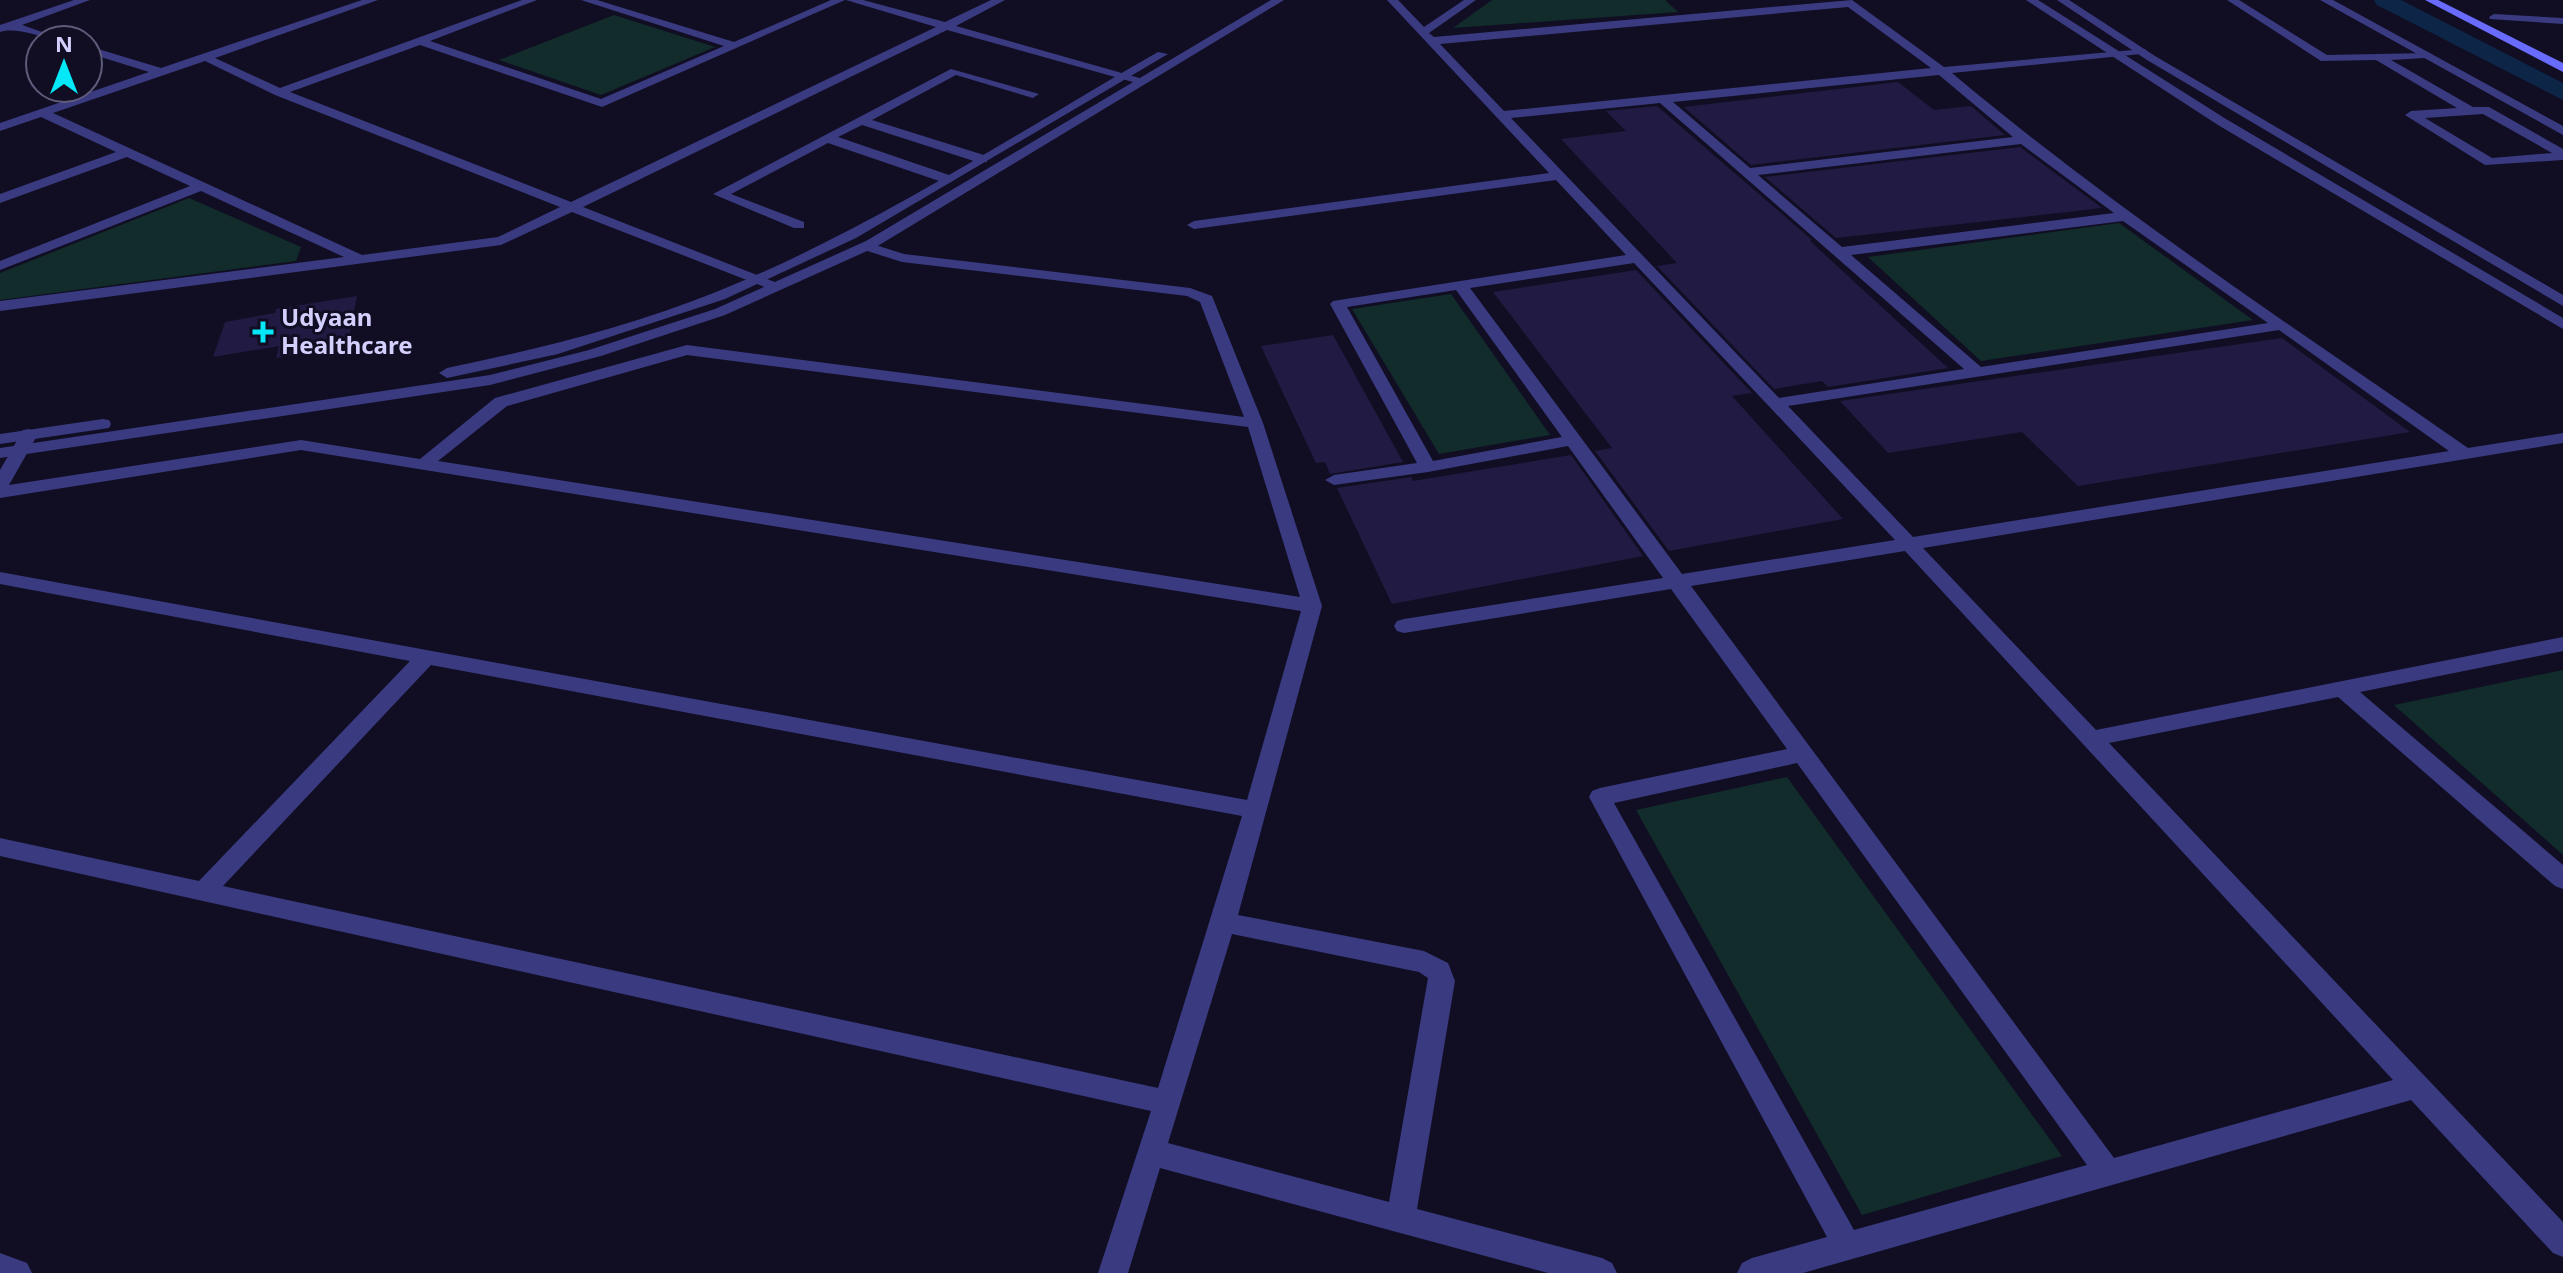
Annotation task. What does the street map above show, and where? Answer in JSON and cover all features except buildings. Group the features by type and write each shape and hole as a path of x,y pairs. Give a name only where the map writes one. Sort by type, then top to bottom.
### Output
{"main road":[{"path":"2430,0 2563,68"},
{"path":"2488,14 2522,32"},
{"path":"2536,39 2563,53"}],"street":[{"path":"5,27 85,0"},
{"path":"0,127 373,0"},
{"path":"279,92 532,0"},
{"path":"586,0 735,46"},
{"path":"420,41 602,103 840,0"},
{"path":"851,0 1144,81"},
{"path":"0,306 501,241 1000,0"},
{"path":"0,453 25,442 462,371 552,351 720,296 851,235 1254,0"},
{"path":"0,439 25,442 490,380 595,353 720,312 866,246 1279,0"},
{"path":"1392,0 1909,544 2563,1243"},
{"path":"1427,37 1471,0"},
{"path":"2031,0 2114,54 2563,324"},
{"path":"2062,0 2141,51 2563,301"},
{"path":"2232,0 2325,59 2424,55"},
{"path":"2325,0 2563,131"},
{"path":"1427,37 1848,2 1942,71 2024,140 2126,216 2278,326 2463,453"},
{"path":"2488,14 2563,21"},
{"path":"1502,115 2141,51"},
{"path":"104,54 161,72"},
{"path":"205,57 279,92 775,287"},
{"path":"2378,57 2471,111"},
{"path":"799,225 720,194 955,71 1033,94"},
{"path":"1663,99 1977,372"},
{"path":"2485,110 2563,155 2490,162 2411,115 2485,110"},
{"path":"42,113 360,259"},
{"path":"860,120 982,159"},
{"path":"827,138 947,179"},
{"path":"1747,172 2024,140"},
{"path":"0,199 128,152"},
{"path":"1194,225 1559,176"},
{"path":"0,266 202,186"},
{"path":"1838,252 2126,216"},
{"path":"866,246 902,258 1201,294 1207,299 1255,423 1312,606 1224,922 1113,1273"},
{"path":"1428,467 1338,304 1637,258"},
{"path":"1460,285 2108,1172"},
{"path":"1776,403 2278,326"},
{"path":"423,465 501,402 682,350 1255,423"},
{"path":"1404,626 2563,438"},
{"path":"1334,480 1428,467 1573,440"},
{"path":"0,485 25,442"},
{"path":"0,492 301,445 1312,606"},
{"path":"0,578 1255,810"},
{"path":"2091,739 2563,644"},
{"path":"204,891 425,658"},
{"path":"2342,689 2563,879"},
{"path":"1803,754 1600,797 1847,1245"},
{"path":"0,847 1169,1103"},
{"path":"1224,922 1424,962 1439,971 1442,981 1401,1217"},
{"path":"1752,1273 2416,1086"},
{"path":"1151,1152 1602,1273"},
{"path":"0,1268 17,1273"}],"green space":[{"path":"1492,0 1665,0 1678,12 1453,28"},
{"path":"614,15 715,47 601,95 499,60"},
{"path":"189,198 301,247 296,261 0,300 0,273"},
{"path":"2119,223 2253,320 1981,361 1868,257"},
{"path":"1451,294 1550,435 1439,454 1352,309"},
{"path":"2563,670 2563,855 2394,705"},
{"path":"1787,777 2062,1156 1862,1215 1636,810"}],"waterway":[{"path":"2385,0 2563,93"}],"place":[{"name":"Udyaan Healthcare","path":"263,332"}]}
